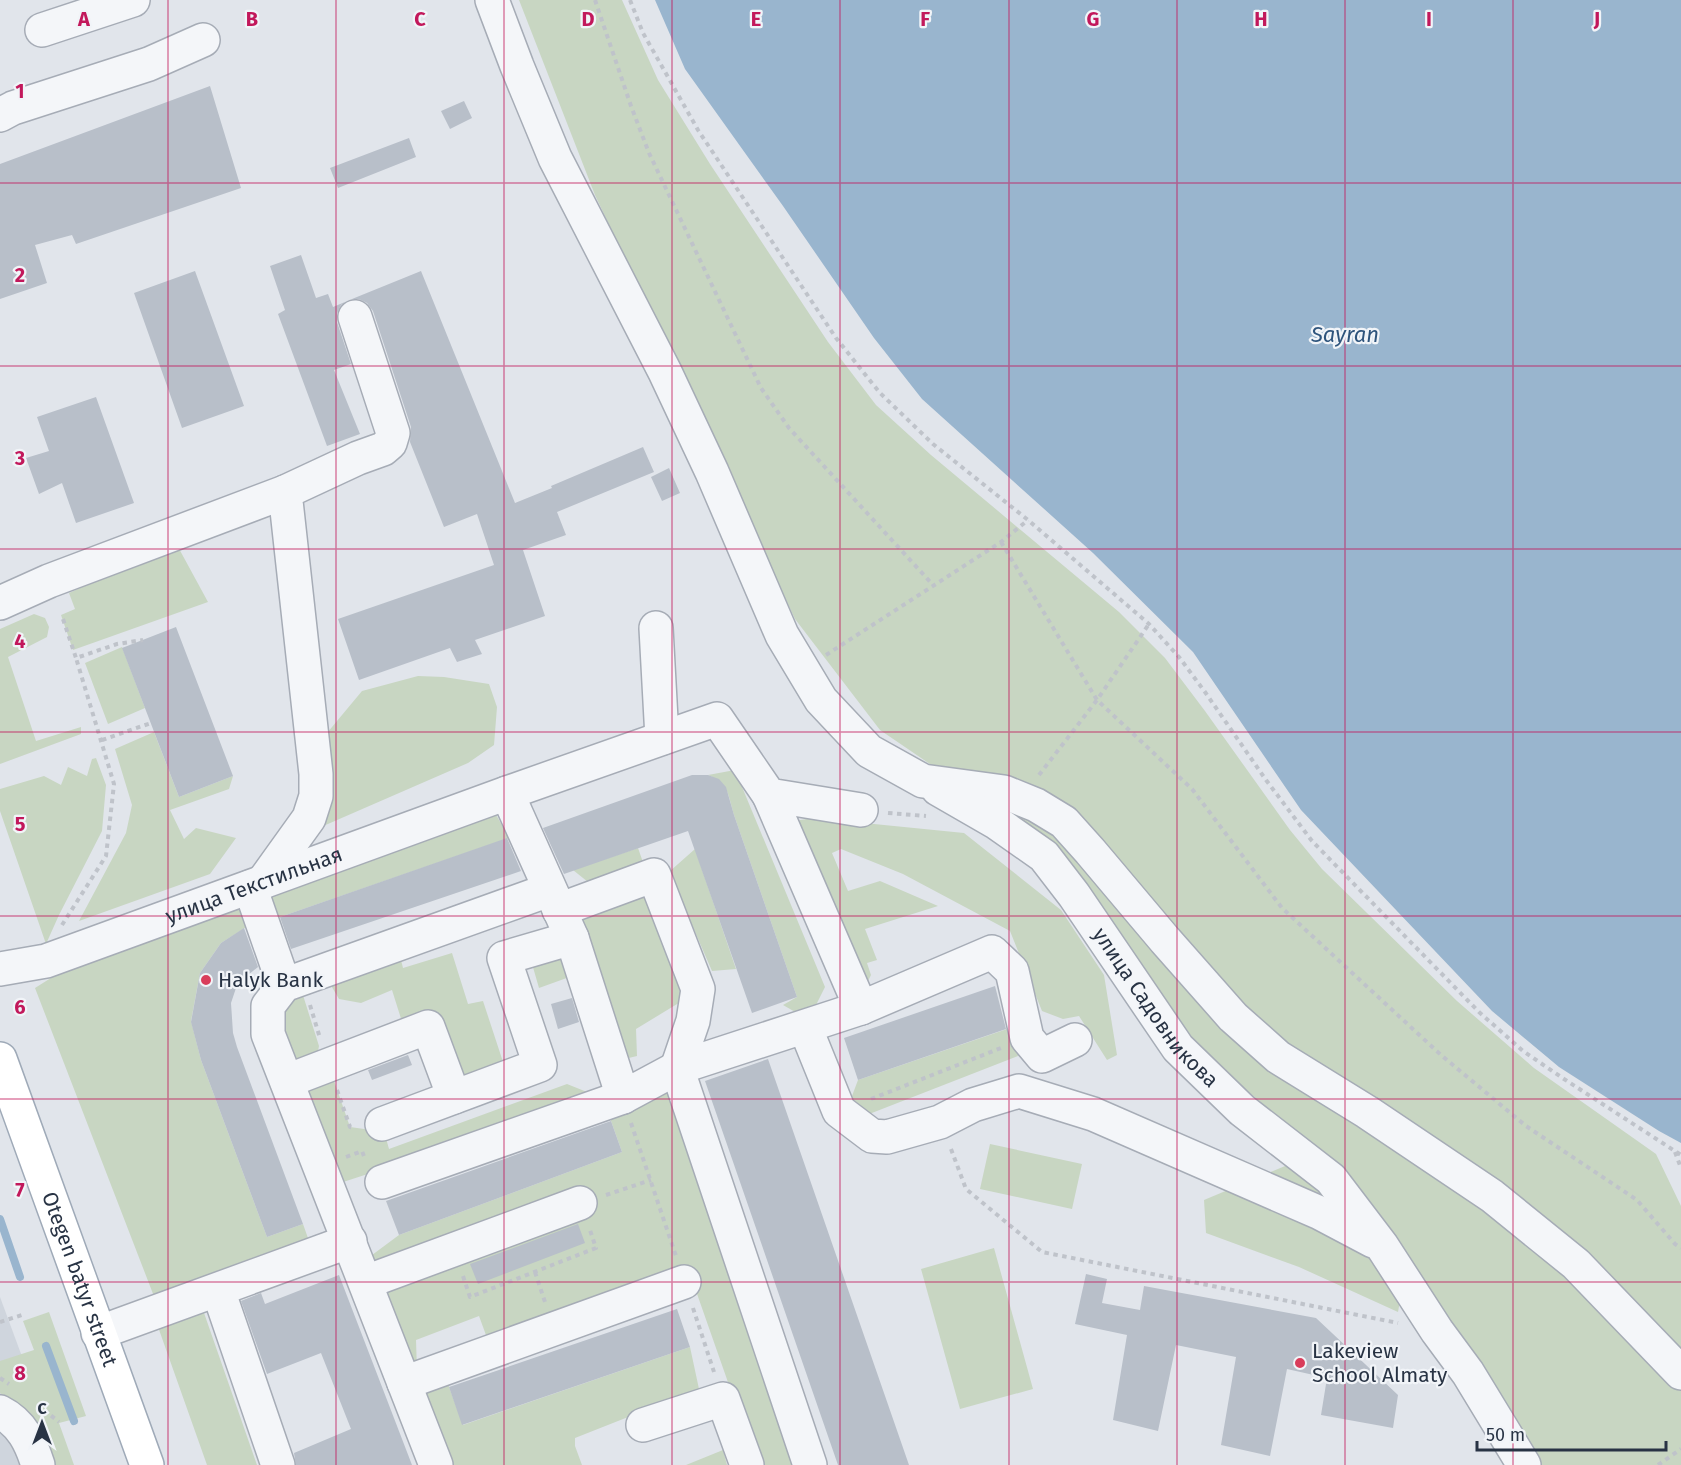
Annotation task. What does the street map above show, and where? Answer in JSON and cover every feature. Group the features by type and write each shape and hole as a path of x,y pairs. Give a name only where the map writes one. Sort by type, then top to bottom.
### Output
{"main road":[{"name":"Otegen batyr street","path":"0,1059 147,1465"}],"street":[{"path":"42,30 133,0"},
{"name":"улица Садовникова","path":"492,0 555,158 665,372 712,472 783,635 821,700 869,751 997,823 1044,856 1074,895 1178,1048 1242,1110 1331,1179 1382,1246 1437,1331 1468,1373 1524,1465"},
{"path":"0,115 13,108 149,64 203,40"},
{"path":"0,603 49,581 285,492 390,443 393,433 355,318"},
{"path":"284,985 256,885 309,818 316,796 316,774 285,492"},
{"path":"656,628 662,738"},
{"name":"улица Текстильная","path":"0,969 46,961 717,719 769,795"},
{"path":"923,781 1004,792 1036,805 1064,822 1233,1017 1278,1057 1367,1112 1492,1196 1576,1264 1681,1373"},
{"path":"507,793 560,912 623,1097"},
{"path":"769,795 861,810"},
{"path":"769,795 861,1008"},
{"path":"436,1465 268,1034 268,1006 284,985 560,912 654,875 698,989 693,1022 677,1068 810,1465"},
{"path":"382,1124 540,1065 504,958 560,912"},
{"path":"374,1172 623,1097 677,1068 861,1008 992,952 1012,971 1026,1038 1042,1056 1075,1040"},
{"path":"287,1081 428,1026 454,1097"},
{"path":"805,1027 839,1111 872,1136 887,1137 940,1122 973,1105 1019,1091 1093,1114 1320,1213 1382,1246"},
{"path":"366,1282 580,1203"},
{"path":"98,1333 350,1241"},
{"path":"404,1383 684,1282"},
{"path":"218,1290 278,1465"},
{"path":"643,1425 723,1399 747,1465"},
{"path":"0,1412 24,1431 38,1465"}],"path":[{"path":"595,0 649,153 761,388 789,428 934,585"},
{"path":"630,0 643,33 698,130 836,338 880,393 933,444 1028,520 1149,624 1179,657 1312,841 1479,1012 1522,1051 1681,1155"},
{"path":"803,670 1001,542 1028,520"},
{"path":"1001,542 1097,700 1192,789 1282,908 1441,1055 1526,1126 1637,1200 1681,1248"},
{"path":"46,961 60,928 106,856 114,784 63,620"},
{"path":"1020,799 1097,700 1149,624"},
{"path":"76,658 117,644 143,640"},
{"path":"102,741 150,723"},
{"path":"839,1111 1026,1038"},
{"path":"623,1097 723,1399"},
{"path":"940,1122 966,1190 1041,1252 1437,1331"},
{"path":"1674,1150 1681,1168"},
{"path":"321,1168 362,1151 374,1172"},
{"path":"453,1250 470,1297 596,1248 580,1203 651,1180"},
{"path":"0,1322 22,1315"},
{"path":"1658,1465 1681,1449"}],"shaded area":[{"path":"0,1297 62,1465 0,1465"}],"green space":[{"path":"519,0 622,0 658,80 710,164 828,342 876,405 931,455 1119,612 1165,658 1290,830 1322,869 1457,1001 1534,1068 1656,1154 1681,1206 1681,1465 1532,1465 1338,1169 1198,1048 1062,854 880,730 795,619 595,195"},
{"path":"177,545 208,602 73,650 61,615 75,609 69,593"},
{"path":"34,614 45,618 49,627 47,637 8,657 36,741 81,727 81,734 0,764 0,629"},
{"path":"122,647 145,708 108,724 85,663"},
{"path":"418,676 444,677 489,684 497,707 494,745 468,763 321,827 327,733 362,691"},
{"path":"154,732 179,797 233,776 229,789 170,810 184,839 196,828 236,838 210,874 79,921 126,833 132,805 115,749"},
{"path":"96,758 106,785 102,831 46,944 0,811 0,789 44,776 61,785 68,767 87,776 92,759"},
{"path":"735,770 825,987 816,1005 797,1013 783,1005 797,997 729,796 720,782 708,775"},
{"path":"494,811 509,838 248,926 221,943 200,973 191,1021 201,1060 267,1237 303,1224 309,1241 155,1299 35,988 81,959"},
{"path":"814,818 964,833 1061,910 1104,975 1117,1055 1107,1060 1079,1016 1063,1019 1042,1011 1010,931 903,874 841,849 832,853 848,891 880,881 938,906 865,929 877,960 867,963 871,975 867,983 795,828 800,820"},
{"path":"638,848 645,868 593,886 573,870"},
{"path":"695,849 736,969 712,971 669,872"},
{"path":"648,889 687,998 636,1029 637,1056 616,1061 569,913"},
{"path":"565,939 575,975 539,988 528,950"},
{"path":"399,952 403,968 452,953 468,1004 483,1001 504,1065 460,1080 438,1014 403,1025 392,990 361,1003 339,999 326,977"},
{"path":"287,992 302,992 319,1046 316,1061 295,1068 280,1032"},
{"path":"1010,1028 1018,1056 859,1118 852,1096 858,1080"},
{"path":"331,1072 350,1127 364,1129 382,1124 389,1149 567,1084 602,1098 337,1184 295,1086"},
{"path":"669,1083 801,1465 757,1465 689,1271 490,1346 479,1316 416,1340 417,1371 368,1258 399,1235 622,1152 610,1118"},
{"path":"990,1144 1082,1164 1072,1209 980,1189"},
{"path":"1290,1164 1314,1178 1402,1290 1398,1312 1299,1267 1206,1233 1204,1200"},
{"path":"994,1248 1033,1389 960,1409 921,1269"},
{"path":"203,1310 257,1465 207,1465 157,1324"},
{"path":"49,1312 86,1416 59,1423 74,1465 51,1465 31,1415 0,1393 0,1361 34,1350 23,1321"},
{"path":"690,1347 699,1389 575,1438 575,1446 582,1465 444,1465 413,1384 450,1370 449,1387 463,1425"},
{"path":"723,1450 727,1465 686,1465"}],"water":[{"name":"Sayran","path":"655,0 1681,0 1681,1143 1559,1067 1492,1011 1301,810 1193,652 1093,553 922,399 874,338 685,69"}],"building":[{"path":"210,86 241,188 76,244 72,235 35,245 47,283 0,299 0,164"},
{"path":"464,101 472,118 450,129 441,111"},
{"path":"409,138 416,157 338,188 330,168"},
{"path":"301,255 316,298 328,294 333,307 345,302 337,313 337,322 351,364 334,370 360,434 327,446 278,314 285,310 270,266"},
{"path":"195,271 244,406 182,428 134,293"},
{"path":"421,271 515,503 643,447 654,472 557,512 566,535 523,550 545,616 475,640 482,654 457,662 450,648 359,680 338,619 494,565 477,514 444,527 410,442 411,427 373,311 367,303 359,299 352,299"},
{"path":"96,397 134,503 76,523 62,483 39,494 26,458 49,451 37,417"},
{"path":"669,468 680,493 662,501 651,477"},
{"path":"176,627 233,776 179,797 122,648"},
{"path":"692,775 708,775 719,779 726,787 797,997 752,1013 688,831 564,874 543,828"},
{"path":"507,838 521,871 291,949 280,917"},
{"path":"244,928 258,967 236,988 231,1003 233,1033 303,1224 267,1237 201,1060 191,1022 200,973 221,943"},
{"path":"995,986 1006,1029 858,1080 844,1038"},
{"path":"572,998 579,1022 558,1029 551,1004"},
{"path":"408,1055 412,1065 372,1080 368,1070"},
{"path":"768,1059 909,1465 838,1465 705,1081"},
{"path":"611,1121 622,1152 399,1235 386,1201"},
{"path":"578,1224 585,1243 478,1284 470,1264"},
{"name":"Lakeview School Almaty","path":"1086,1274 1107,1279 1102,1303 1140,1310 1144,1286 1316,1318 1398,1395 1393,1428 1321,1415 1327,1378 1287,1369 1270,1456 1221,1445 1236,1357 1176,1345 1158,1431 1113,1420 1127,1335 1075,1324"},
{"path":"339,1275 412,1465 296,1465 294,1453 351,1429 321,1353 267,1374 241,1301 261,1293 265,1304"},
{"path":"677,1309 690,1347 462,1425 449,1387"}],"waterway":[{"path":"0,1219 20,1277"},
{"path":"46,1346 74,1421"}],"place":[{"name":"Halyk Bank","path":"206,980"},
{"name":"Lakeview School Almaty","path":"1300,1363"}]}
